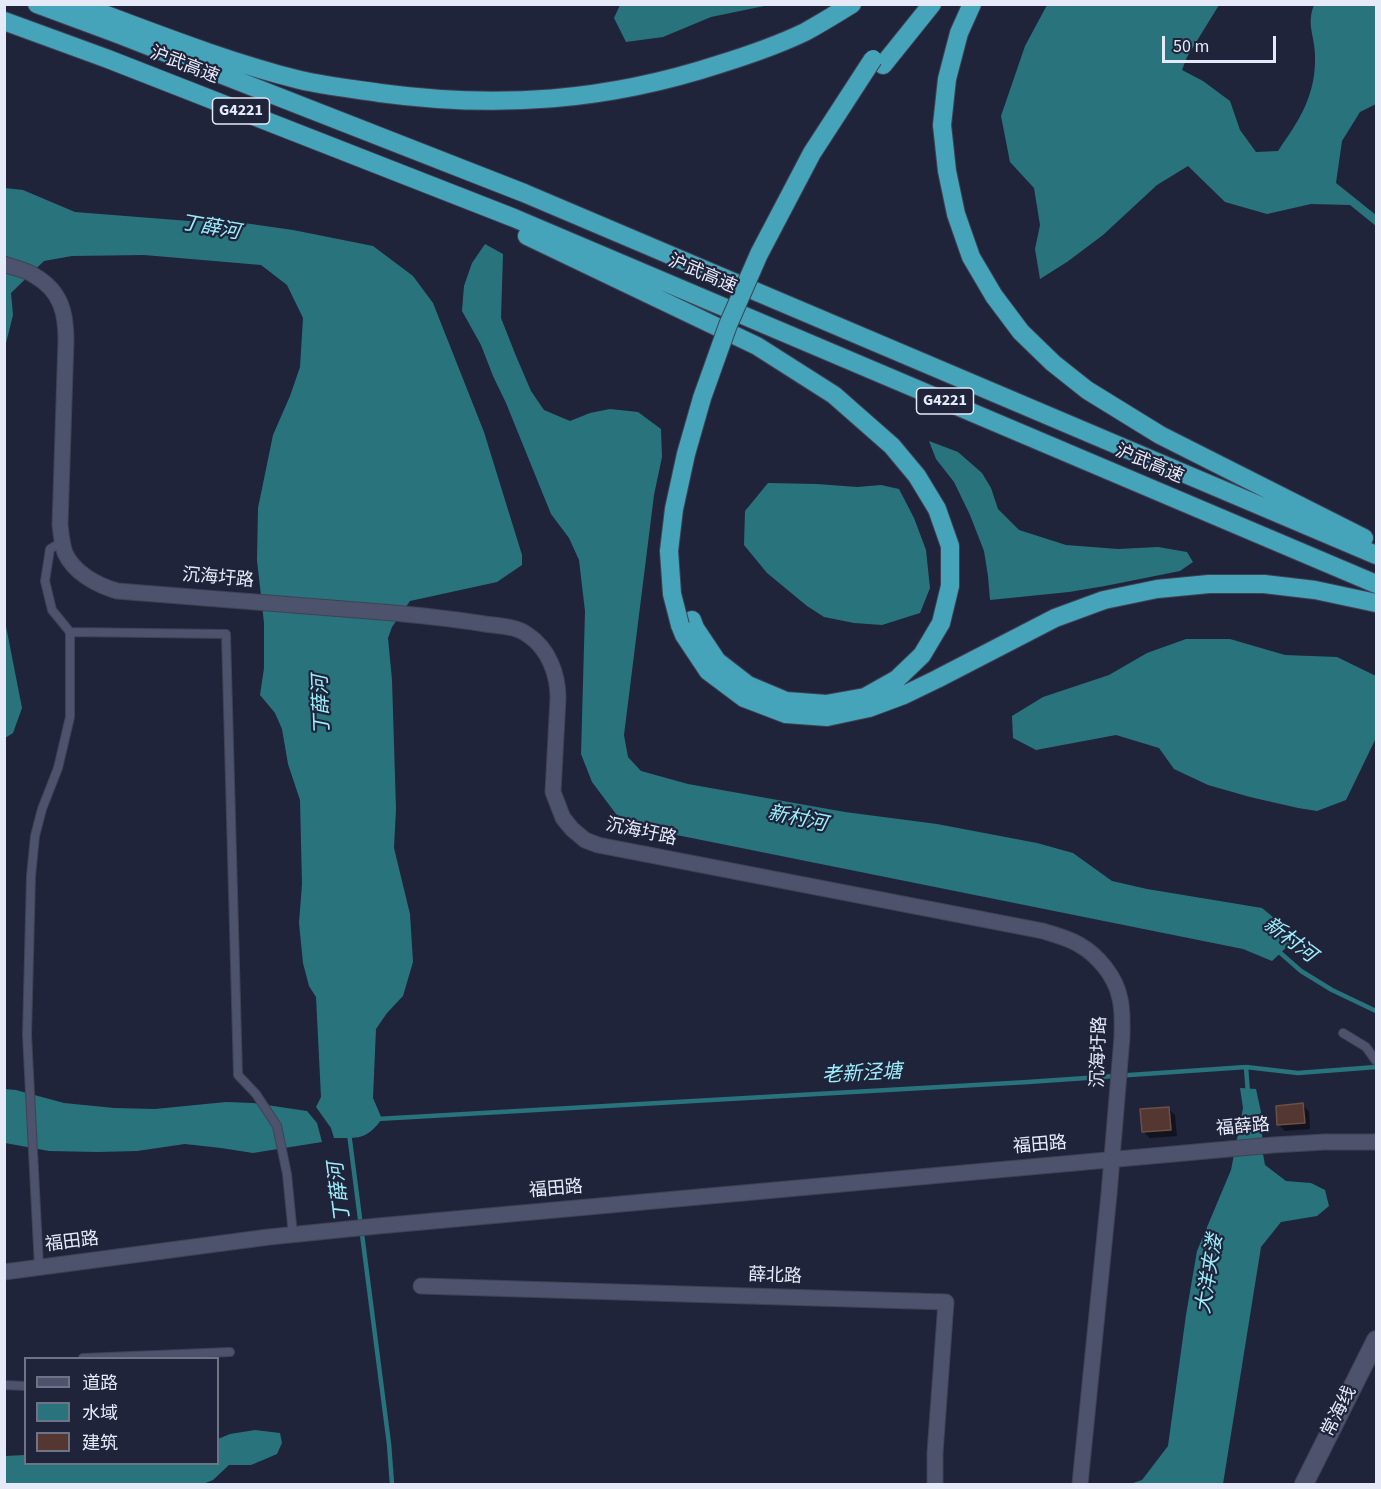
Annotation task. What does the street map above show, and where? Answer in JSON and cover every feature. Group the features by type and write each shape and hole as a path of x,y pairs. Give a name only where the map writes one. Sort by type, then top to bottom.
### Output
{"highway":[{"name":"沪武高速","path":"38,4 484,176 1377,555"},
{"path":"77,4 195,48 301,80 410,97 467,101 559,99 635,87 692,73 748,55 804,32 852,4"},
{"path":"918,4 878,62 823,158 770,259 739,329 713,402 685,511 680,552 686,623 684,635 708,671 744,698 786,714 828,717 869,708 904,695 1055,618 1104,600 1125,595 1209,584 1264,584 1315,590 1377,603"},
{"path":"878,62 932,4"},
{"path":"972,4 959,33 947,79 942,125 947,171 956,214 971,257 1001,305 1022,332 1053,363 1113,407 1197,455 1377,544"},
{"name":"沪武高速","path":"4,21 477,202 1377,584"},
{"path":"374,163 757,346 834,395 892,446 917,476 937,509 950,546 950,586 940,623 922,655 897,679 865,697 826,704 786,701 748,685 717,661 695,628 686,623"}],"main road":[{"name":"常海线","path":"1304,1485 1377,1340"}],"street":[{"name":"沉海圩路","path":"4,264 34,275 45,283 61,304 64,315 66,340 60,525 66,554 81,573 106,588 117,591 440,617 516,628 528,634 537,643 554,670 558,684 558,699 553,792 563,818 585,840 598,845 1043,932 1079,944 1103,965 1120,997 1121,1059 1080,1485"},
{"name":"福薛路","path":"1112,1159 1273,1145 1377,1142"},
{"name":"福田路","path":"4,1272 378,1226 1112,1159"},
{"name":"薛北路","path":"421,1286 946,1302 935,1453 935,1485"}],"lane":[{"path":"39,1267 27,1035 31,876 35,836 57,768 70,717 70,632 52,610 45,580 50,549 62,542"},
{"path":"70,632 226,634 238,1075 256,1095 277,1126 287,1174 293,1235"},
{"path":"1344,1033 1366,1047 1377,1061"},
{"path":"125,1357 230,1352"},
{"path":"4,1384 24,1386"}],"water":[{"path":"620,4 769,5 711,17 663,37 626,42 614,18"},
{"path":"1047,5 1219,5 1187,57 1182,70 1203,81 1230,101 1240,130 1256,152 1278,151 1310,95 1315,70 1315,49 1311,25 1314,5 1376,5 1376,104 1360,112 1342,141 1336,183 1376,215 1376,226 1350,205 1311,204 1267,214 1225,202 1188,166 1157,185 1103,235 1040,279 1035,249 1040,225 1034,188 1010,162 1001,116 1025,46"},
{"path":"5,188 23,190 75,212 189,221 230,221 293,230 373,246 413,276 433,303 484,432 522,555 522,565 497,582 410,601 392,627 388,638 392,680 396,809 394,848 410,914 413,962 403,996 376,1029 373,1098 382,1119 371,1131 361,1136 334,1138 331,1128 316,1107 321,1097 316,997 309,986 303,963 299,923 302,884 300,800 288,764 282,729 275,713 260,695 264,668 264,623 257,560 258,508 273,435 300,367 303,318 287,285 261,265 144,255 72,256 44,261 11,293 13,315 5,347"},
{"path":"485,244 503,254 501,318 531,391 544,410 570,421 590,413 610,409 638,412 661,429 662,457 654,495 624,735 628,757 641,771 688,784 845,812 937,824 1037,843 1073,853 1112,881 1262,908 1284,926 1290,944 1272,961 1243,949 637,827 616,814 592,782 581,754 585,611 579,560 569,538 551,514 481,345 462,311 464,286 472,263"},
{"path":"929,441 958,452 982,473 991,488 998,509 1019,530 1066,545 1118,549 1158,547 1187,552 1193,562 1180,571 1105,586 990,600 984,551 954,482 936,459"},
{"path":"768,483 857,487 881,485 899,489 914,518 926,550 930,588 920,613 882,625 854,623 824,617 767,573 744,545 745,511"},
{"path":"4,616 22,708 13,733 5,738"},
{"path":"1186,639 1230,639 1285,655 1337,657 1376,676 1376,738 1346,800 1317,811 1250,797 1208,785 1174,769 1159,748 1116,735 1036,750 1013,738 1012,716 1043,697 1109,675 1147,653"},
{"path":"1240,1088 1256,1089 1261,1112 1265,1165 1286,1181 1311,1183 1325,1190 1329,1206 1317,1216 1281,1222 1261,1247 1223,1484 1130,1484 1142,1480 1168,1446 1197,1251 1231,1170 1243,1108"},
{"path":"4,1089 64,1103 114,1108 155,1109 226,1102 253,1103 307,1111 317,1123 322,1142 253,1153 185,1144 137,1151 49,1151 5,1143"},
{"path":"255,1430 280,1433 282,1443 277,1454 251,1465 229,1465 213,1480 203,1484 5,1484 5,1456 24,1455 24,1465 219,1465 219,1439 230,1434"}],"building":[{"path":"1303,1103 1305,1123 1277,1125 1276,1106"},
{"path":"1169,1107 1171,1130 1142,1132 1140,1109"}],"waterway":[{"name":"新村河","path":"1277,950 1301,971 1332,990 1376,1011"},
{"name":"大洋夹溇","path":"1246,1067 1248,1094"},
{"name":"老新泾塘","path":"377,1119 1028,1082 1246,1067 1298,1073 1376,1067"},
{"name":"丁薛河","path":"349,1133 389,1444 392,1484"}]}
